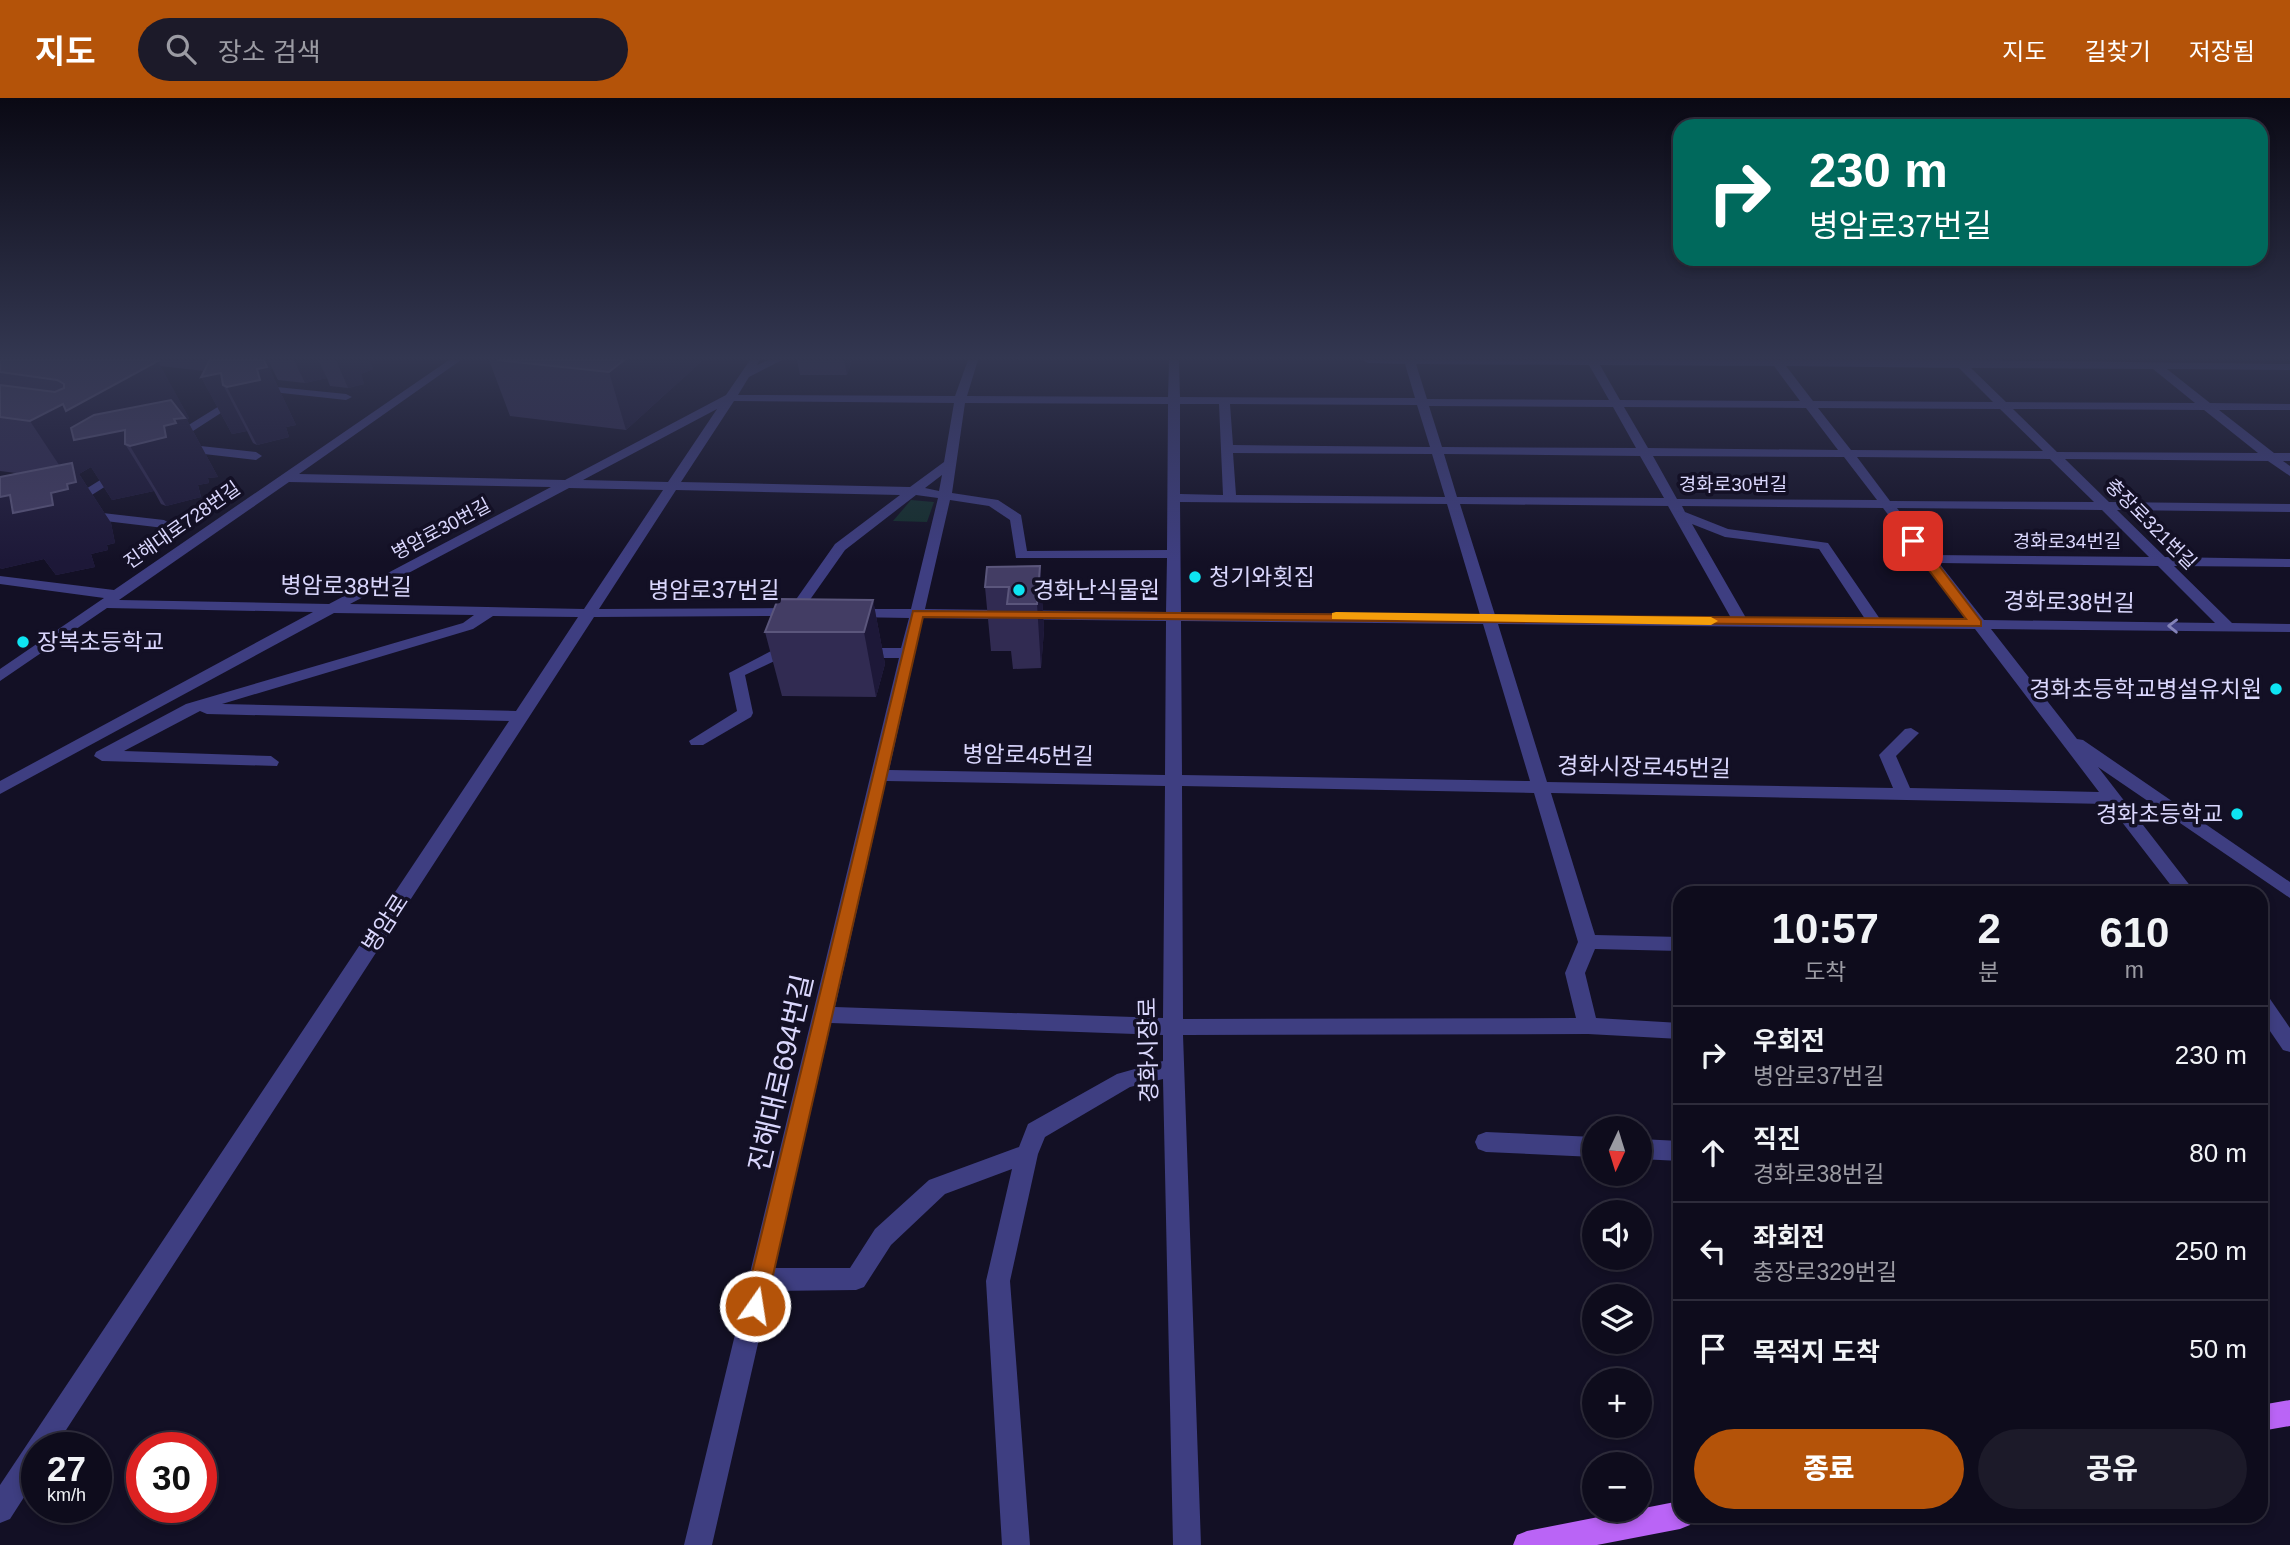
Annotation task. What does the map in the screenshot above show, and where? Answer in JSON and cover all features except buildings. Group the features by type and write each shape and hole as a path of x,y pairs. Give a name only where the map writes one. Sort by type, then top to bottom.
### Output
{"main road":[{"path":"2268,1417 2290,1413"},
{"path":"1527,1545 1673,1516"}],"street":[{"path":"189,428 161,445 256,456"},
{"name":"진해대로728번길","path":"0,676 358,428"},
{"name":"병암로","path":"569,483 673,428"},
{"name":"병암로","path":"50,1432 710,428"},
{"name":"진해대로694번길","path":"698,1545 918,613 945,495 947,465 954,428"},
{"name":"경화시장로","path":"1174,428 1174,1068 1187,1545"},
{"path":"1226,428 1230,499"},
{"path":"1430,428 1588,942 1575,973 1588,1026"},
{"path":"1630,428 1740,621"},
{"path":"1827,428 1976,624 2181,886"},
{"name":"충장로321번길","path":"2026,428 2228,627"},
{"path":"2233,428 2290,472"},
{"path":"1228,449 2290,457"},
{"path":"130,465 57,511 164,524"},
{"path":"697,741 745,713 737,673 786,653 801,612 841,547 917,491 947,465"},
{"name":"병암로30번길","path":"285,478 917,491"},
{"name":"병암로30번길","path":"332,609 569,483"},
{"path":"917,491 993,503 1016,518 1021,555 1175,554"},
{"path":"52,494 78,498"},
{"name":"경화로30번길","path":"1175,498 1649,502 1676,508 1885,504 2290,508"},
{"path":"1676,508 1725,533 1823,546 1874,622"},
{"name":"경화로34번길","path":"1927,559 2290,562"},
{"path":"0,580 117,595"},
{"name":"병암로38번길","path":"103,604 588,613"},
{"path":"0,788 181,688 332,609"},
{"path":"271,762 102,756 192,708 468,626 490,611"},
{"name":"병암로37번길","path":"588,613 801,612"},
{"path":"835,613 1176,614"},
{"name":"경화로38번길","path":"1176,614 2290,628"},
{"path":"844,653 908,653"},
{"path":"181,688 192,708"},
{"path":"192,708 520,716"},
{"path":"1904,794 1887,755 1911,733"},
{"path":"2062,734 2290,891"},
{"name":"병암로45번길","path":"880,775 1175,781"},
{"name":"경화시장로45번길","path":"1175,781 2113,798"},
{"path":"1588,942 1673,944"},
{"path":"2268,1012 2290,1044"},
{"path":"823,1015 1174,1027 1588,1026 1673,1031"},
{"path":"1016,1545 998,1282 1027,1154 1036,1131 1124,1080 1174,1068"},
{"path":"1486,1142 1582,1146"},
{"path":"1652,1150 1673,1151"},
{"path":"761,1280 856,1279 883,1237 937,1187 1027,1154"},
{"path":"0,1509 21,1477"}],"green space":[{"path":"911,500 934,502 927,522 893,521"}],"slow traffic":[{"path":"1336,616 1711,621"}],"place":[{"name":"청기와횟집","path":"1195,577"},
{"name":"경화난식물원","path":"1019,590"},
{"name":"장복초등학교","path":"23,642"},
{"name":"경화초등학교병설유치원","path":"2276,689"},
{"name":"경화초등학교","path":"2237,814"}],"route":[{"path":"755,1306 918,613 1976,624 1913,541"}]}
